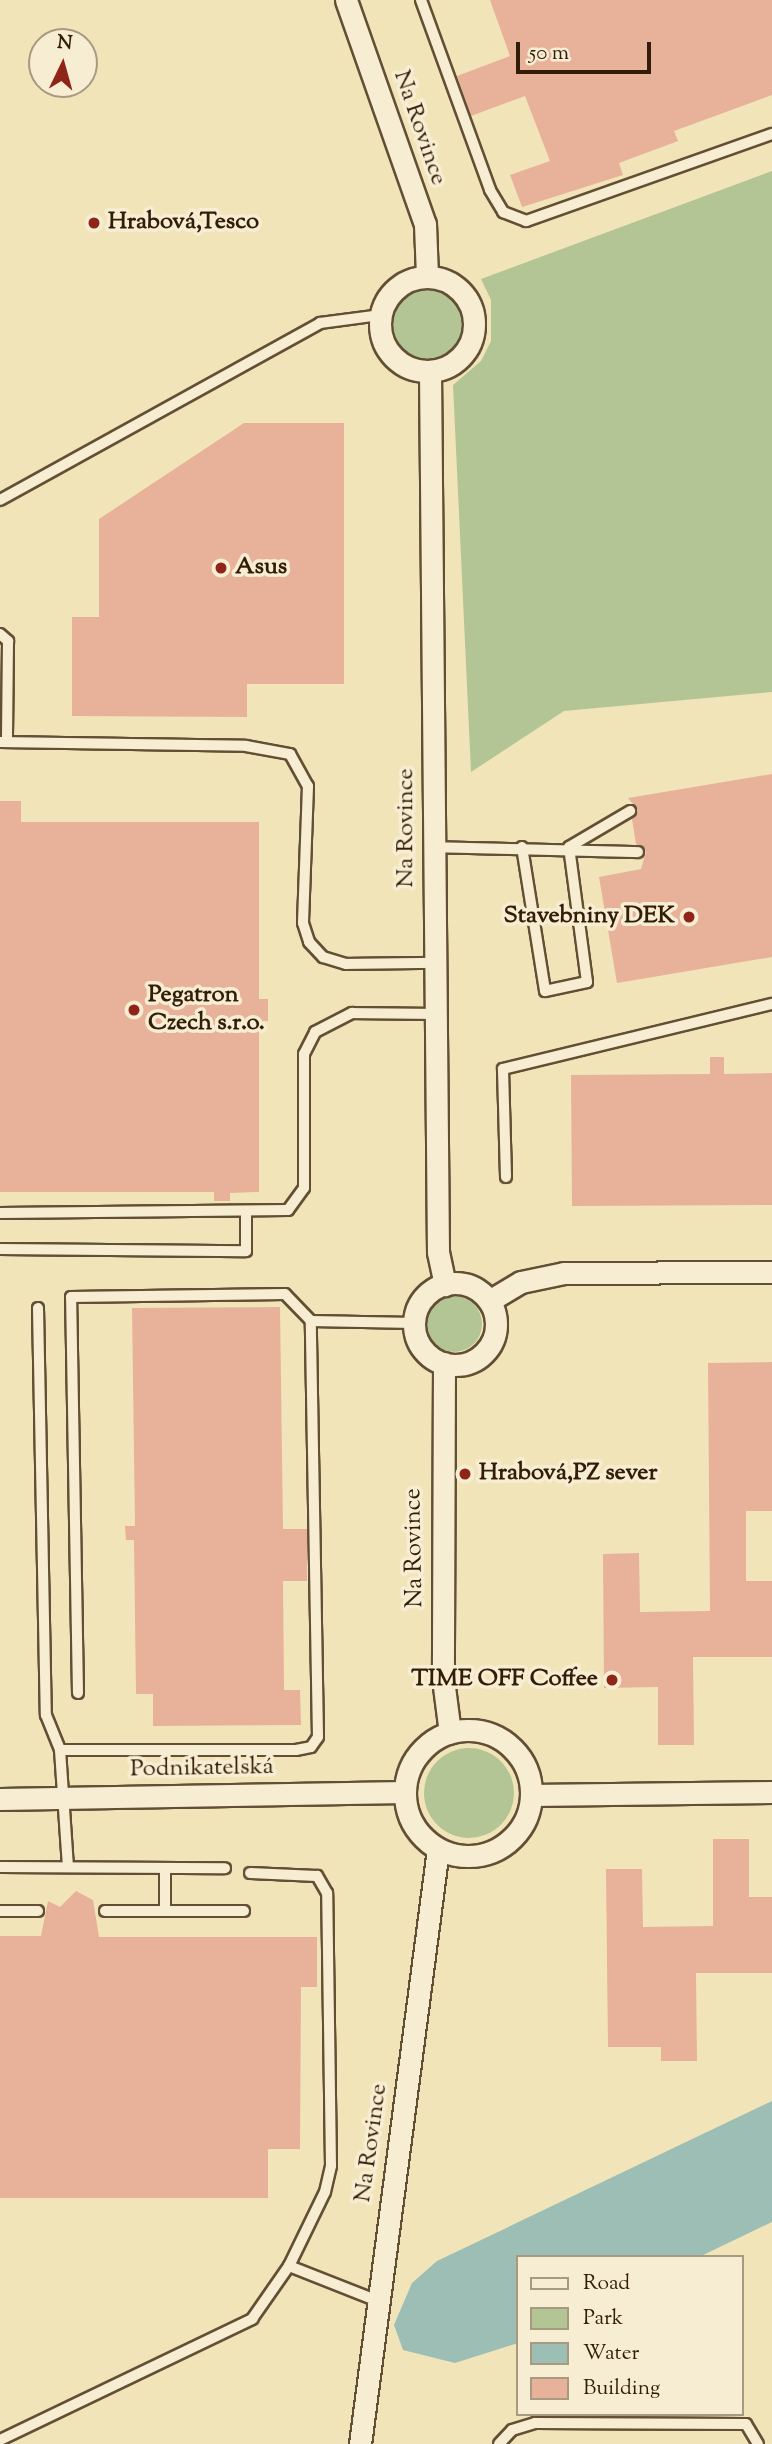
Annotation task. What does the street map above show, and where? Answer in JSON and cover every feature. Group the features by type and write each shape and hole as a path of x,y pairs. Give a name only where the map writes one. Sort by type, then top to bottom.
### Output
{"street":[{"name":"Na Rovince","path":"346,0 425,224 427,277"},
{"path":"427,277 457,287 474,322 459,359 430,371 395,358 381,337 381,315 397,288 427,277"},
{"name":"Na Rovince","path":"430,371 438,1252 445,1284"},
{"path":"489,1301 521,1282 564,1273 772,1272"},
{"path":"445,1284 470,1286 489,1301 496,1324 489,1347 469,1362 444,1363 422,1348 414,1324 423,1299 445,1284"},
{"name":"Na Rovince","path":"444,1363 443,1679 450,1733"},
{"path":"481,1732 508,1745 525,1767 531,1795 524,1822 505,1844 472,1856 438,1849 413,1825 405,1792 418,1755 450,1733 481,1732"},
{"name":"Podnikatelská","path":"0,1799 405,1792"},
{"path":"531,1795 772,1792"},
{"name":"Na Rovince","path":"360,2444 438,1849"}],"lane":[{"path":"421,0 490,190 503,212 526,221 772,134"},
{"path":"0,500 320,323 381,315"},
{"path":"0,634 8,641 4,742 246,746 290,754 309,786 303,923 309,942 323,957 346,964 434,963"},
{"path":"569,846 630,811"},
{"path":"433,847 569,846 638,852"},
{"path":"522,847 545,991 587,982 569,846"},
{"path":"506,1177 503,1069 772,1004"},
{"path":"0,1213 288,1210 304,1188 304,1054 315,1032 352,1013 435,1014"},
{"path":"0,1249 246,1251 246,1212"},
{"path":"60,1750 296,1750 311,1747 318,1737 311,1321 285,1294 71,1297 78,1693"},
{"path":"38,1308 46,1715 60,1750 66,1798 68,1867"},
{"path":"311,1321 414,1324"},
{"path":"0,1867 225,1868"},
{"path":"165,1868 165,1910"},
{"path":"0,2440 227,2335 252,2319 289,2266 325,2192 331,2165 327,1893 317,1876 250,1872"},
{"path":"105,1910 244,1911"},
{"path":"0,1911 38,1911"},
{"path":"289,2266 378,2301"},
{"path":"499,2444 512,2430 535,2423 746,2424 758,2444"}],"green space":[{"path":"772,171 772,692 564,711 471,772 453,385 481,361 491,341 491,300 481,279"},
{"path":"422,287 436,287 455,297 465,316 465,330 455,349 436,359 422,359 403,349 393,330 393,316 403,297"},
{"path":"454,1296 465,1298 474,1304 480,1313 480,1335 474,1344 465,1350 454,1352 443,1350 434,1344 428,1335 426,1324 428,1313 434,1304 443,1298"},
{"path":"469,1748 486,1752 501,1761 510,1776 514,1793 510,1810 501,1825 486,1834 469,1838 452,1834 437,1825 428,1810 424,1793 428,1776 437,1761 452,1752"}],"water":[{"path":"772,2101 772,2222 703,2255 516,2255 516,2344 455,2363 403,2350 394,2325 412,2283 437,2261"}],"building":[{"path":"490,0 772,0 772,95 674,131 678,141 619,163 623,175 522,207 510,175 550,161 525,96 471,116 457,76 510,56"},
{"name":"Asus","path":"244,423 344,423 344,684 247,684 247,717 72,716 72,617 99,617 99,519"},
{"name":"Stavebniny DEK","path":"772,774 772,957 617,983 599,877 641,869 646,852 636,844 632,819 638,810 628,798"},
{"name":"Pegatron Czech s.r.o.","path":"0,801 21,801 21,822 259,822 259,999 268,999 268,1021 259,1021 259,1192 230,1193 230,1201 214,1201 214,1192 0,1192"},
{"path":"710,1057 724,1057 724,1074 772,1073 772,1205 572,1206 571,1075 710,1074"},
{"path":"280,1307 283,1529 307,1529 307,1581 283,1581 284,1690 300,1690 301,1725 153,1726 153,1694 136,1694 134,1540 126,1540 125,1526 135,1526 132,1308"},
{"path":"772,1362 772,1511 746,1511 746,1581 772,1581 772,1657 693,1657 694,1745 658,1745 658,1687 604,1688 603,1554 639,1553 640,1612 710,1611 708,1363"},
{"path":"713,1839 749,1839 749,1897 772,1897 772,1973 696,1973 697,2061 661,2061 661,2047 608,2047 606,1869 642,1869 643,1927 713,1926"},
{"path":"76,1891 93,1900 99,1937 317,1937 317,1987 301,1987 300,2149 268,2149 268,2198 0,2198 0,1936 41,1936 48,1901 60,1907"}],"place":[{"name":"Hrabová,Tesco","path":"94,223"},
{"name":"Asus","path":"221,568"},
{"name":"Stavebniny DEK","path":"689,917"},
{"name":"Pegatron Czech s.r.o.","path":"134,1010"},
{"name":"Hrabová,PZ sever","path":"465,1474"},
{"name":"TIME OFF Coffee","path":"612,1680"}]}
